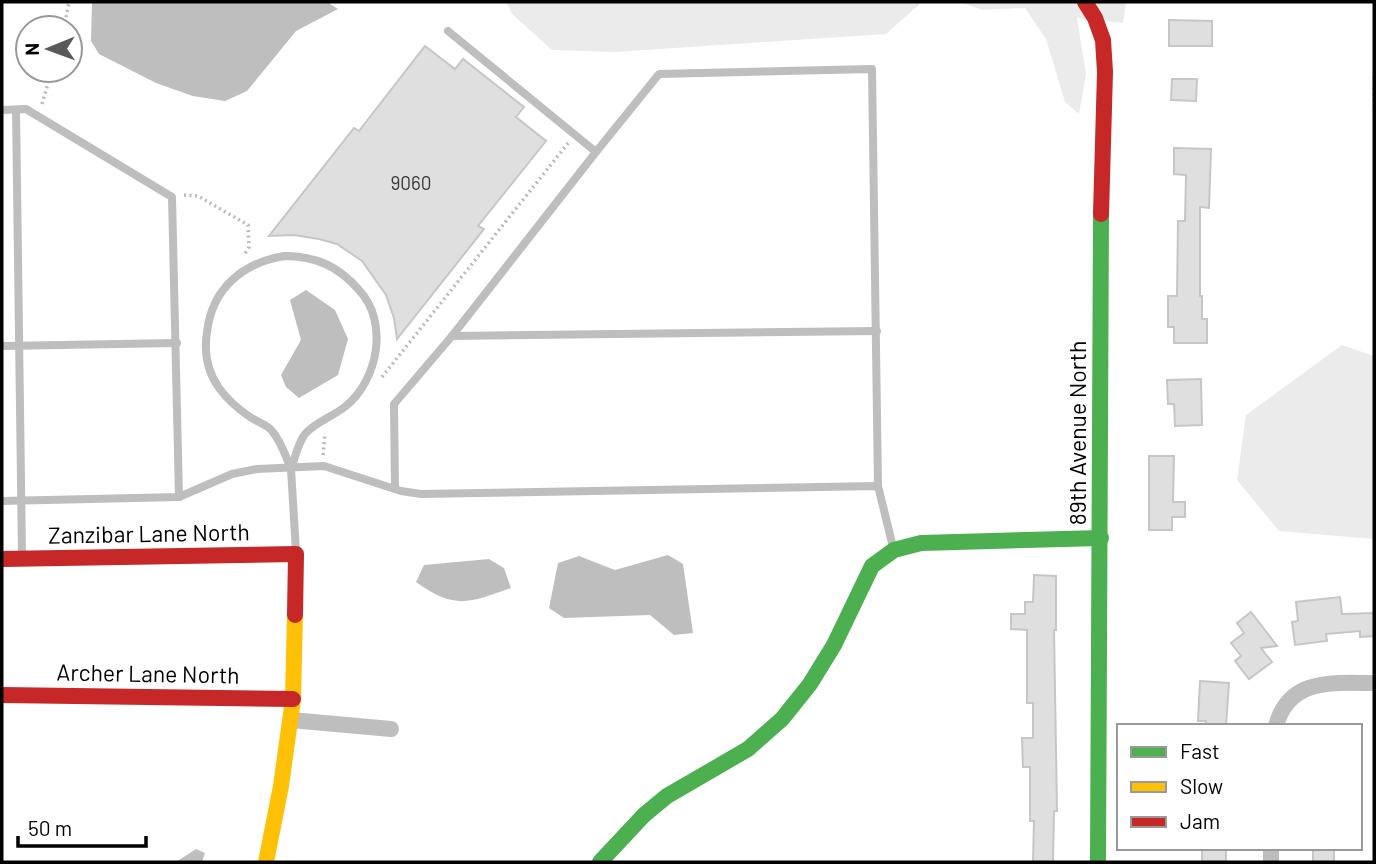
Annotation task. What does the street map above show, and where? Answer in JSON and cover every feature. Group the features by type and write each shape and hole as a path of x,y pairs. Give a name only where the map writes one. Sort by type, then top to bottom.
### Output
{"street":[{"name":"89th Avenue North","path":"1091,3 1102,40 1105,72 1101,228 1098,862"},
{"path":"600,862 644,815 667,796 748,749 782,719 810,684 834,646 872,566 894,550 921,543 1101,538"},
{"path":"265,862 291,720 296,554"},
{"name":"Zanzibar Lane North","path":"2,559 296,554"},
{"path":"1277,724 1286,704 1296,693 1311,686 1329,683 1374,683"},
{"name":"Archer Lane North","path":"2,695 293,699"},
{"path":"291,720 391,729"}],"lane":[{"path":"449,31 596,152"},
{"path":"395,489 394,404 452,336 659,74 872,69 878,486 894,550"},
{"path":"2,110 26,109 172,197 179,497"},
{"path":"16,110 22,559"},
{"path":"291,469 306,433 345,407 362,388 374,360 377,339 373,315 363,294 346,276 327,263 312,258 284,256 254,264 229,281 216,298 208,317 205,343 207,363 217,384 228,400 271,429 291,469 296,554"},
{"path":"452,336 877,331"},
{"path":"2,346 177,343"},
{"path":"2,501 179,497 232,474 324,466 395,489 421,494 878,486"}],"path":[{"path":"1374,77 1374,110"},
{"path":"38,116 48,84"},
{"path":"381,379 575,134"},
{"path":"172,197 198,196 248,225 248,252 234,261"},
{"path":"323,455 325,433"}],"shaded area":[{"path":"92,2 327,2 338,9 296,31 247,91 225,101 193,96 156,83 99,54 91,41"},
{"path":"506,2 922,2 886,34 615,52 552,50 512,14"},
{"path":"961,2 1126,4 1123,23 1077,18 1086,74 1079,114 1065,102 1046,39 1025,8 982,10"},
{"path":"306,290 335,310 348,339 338,375 299,398 286,387 281,375 301,340 290,300"},
{"path":"1342,345 1374,356 1374,539 1279,531 1237,480 1246,415"},
{"path":"668,555 683,564 693,633 674,635 650,615 564,618 549,608 558,563 579,556 615,570"},
{"path":"489,559 504,568 511,588 462,601 441,597 416,582 424,565"},
{"path":"196,849 205,853 202,862 176,862"}],"building":[{"path":"1169,20 1212,21 1212,46 1169,46"},
{"path":"425,46 455,69 463,59 524,107 516,117 546,141 478,226 484,229 397,339 394,318 386,295 362,261 337,244 319,239 294,235 269,236 354,128 359,131"},
{"path":"1172,79 1197,79 1196,101 1171,100"},
{"path":"1174,148 1211,149 1209,208 1200,207 1200,296 1202,319 1207,319 1207,343 1174,343 1174,327 1168,327 1168,296 1177,296 1178,221 1185,221 1186,175 1174,174"},
{"path":"1201,379 1202,425 1175,426 1174,404 1168,404 1167,380"},
{"path":"1149,456 1174,456 1173,502 1185,502 1185,517 1172,517 1172,530 1149,530"},
{"path":"1034,575 1056,576 1054,630 1057,811 1054,811 1053,862 1033,862 1034,821 1030,821 1030,767 1023,767 1022,738 1033,738 1033,703 1027,703 1027,630 1011,629 1011,614 1025,614 1025,602 1033,602"},
{"path":"1340,597 1342,614 1374,613 1374,636 1360,637 1360,631 1326,634 1327,641 1295,645 1292,622 1298,621 1296,602"},
{"path":"1251,612 1277,646 1261,648 1272,662 1249,679 1235,661 1241,656 1231,643 1244,633 1237,623"},
{"path":"1200,681 1229,683 1226,724 1206,724 1206,721 1198,721"},
{"path":"1202,850 1226,850 1226,862 1202,862"},
{"path":"1313,850 1334,850 1334,862 1313,862"}],"traffic: fast":[{"path":"1098,862 1101,214"},
{"path":"600,862 644,815 667,796 748,749 782,719 810,684 834,645 872,566 894,550 921,543 1101,538"}],"traffic: slow":[{"path":"266,862 281,786 293,699 295,615"}],"traffic: jam":[{"path":"1085,2 1095,18 1103,40 1105,72 1101,214"},
{"path":"2,559 296,554 295,615"},
{"path":"2,695 293,699"}]}
